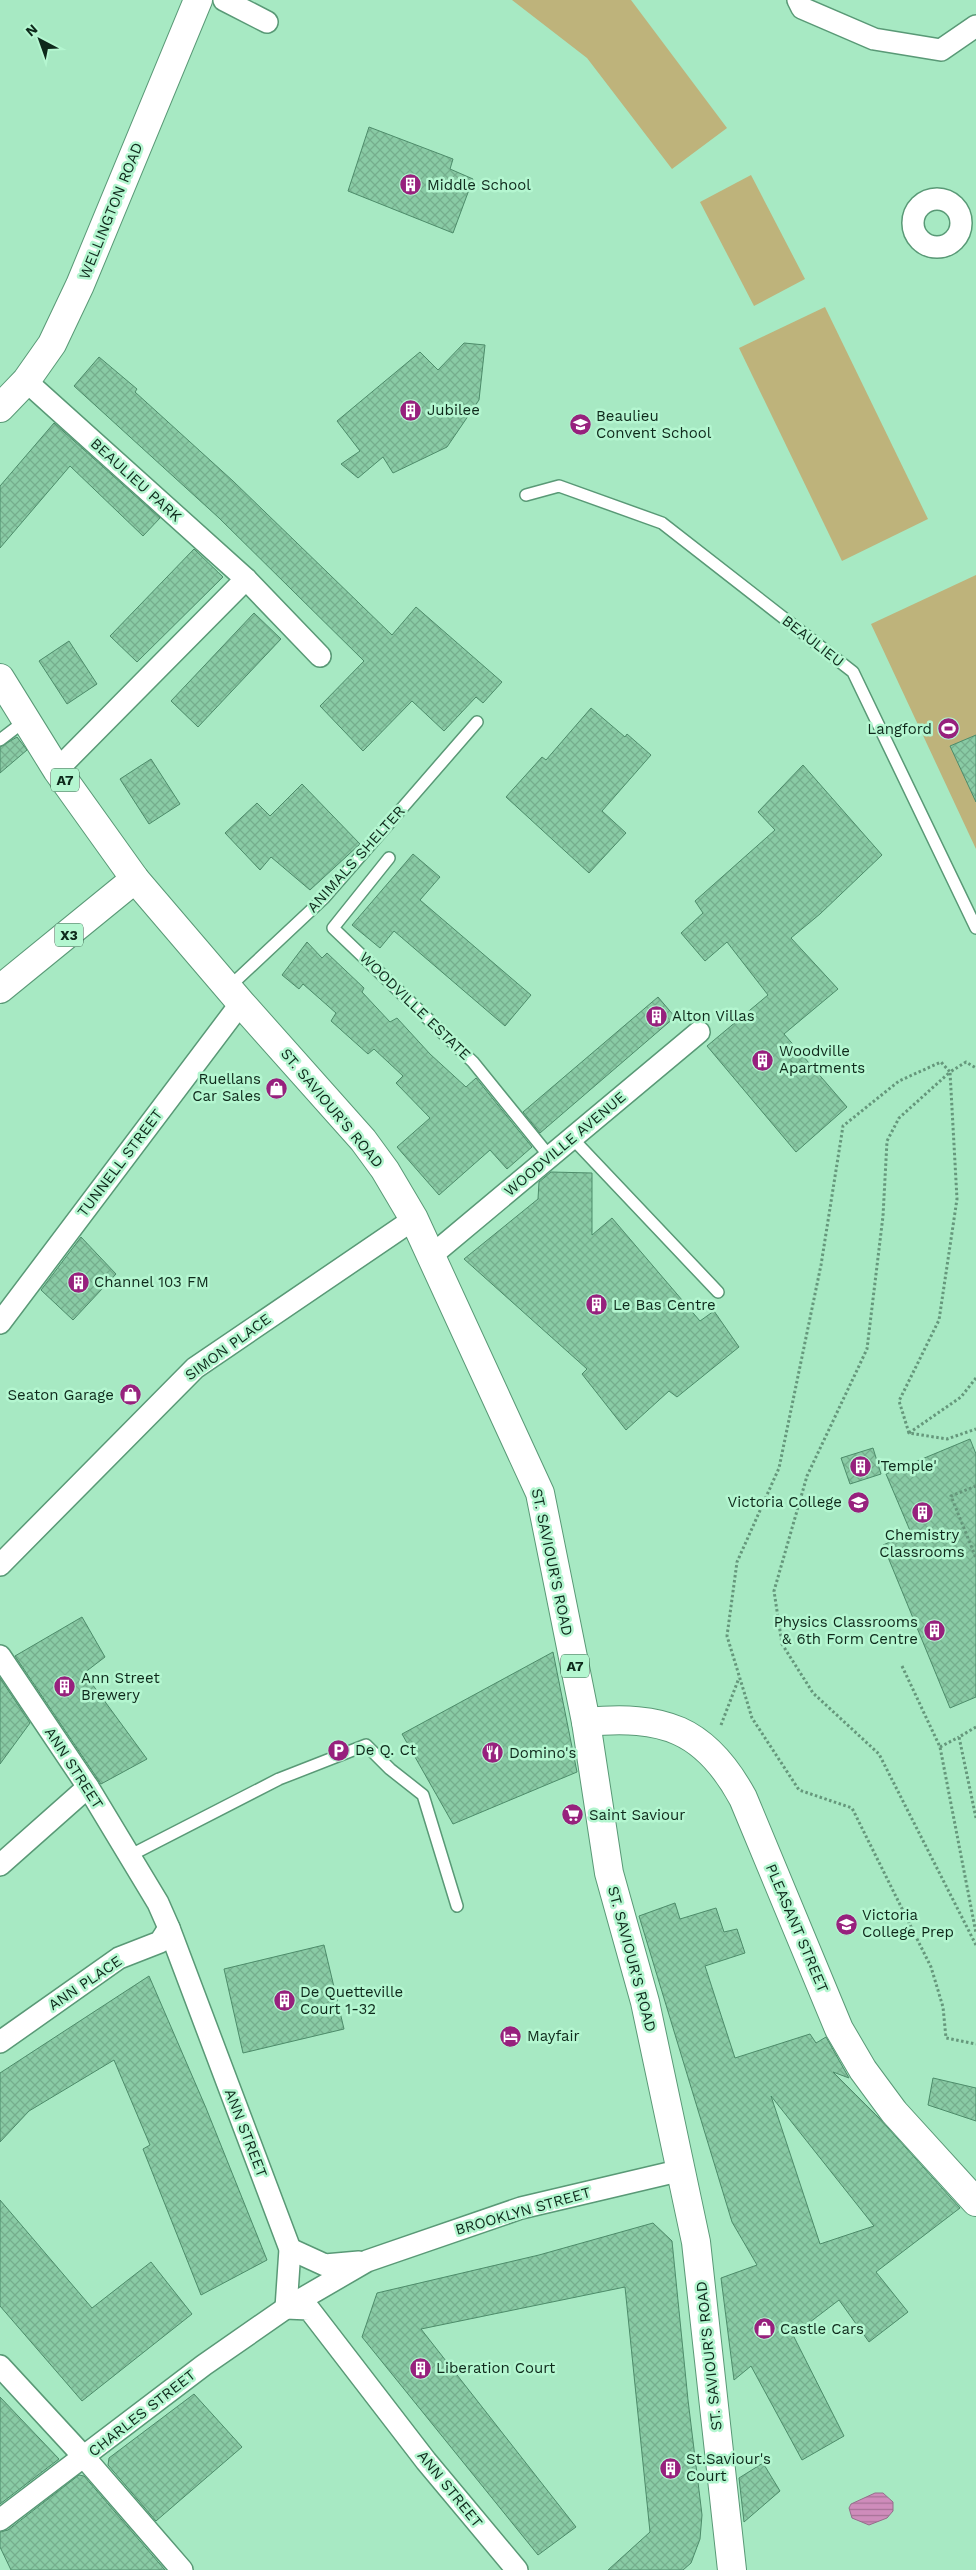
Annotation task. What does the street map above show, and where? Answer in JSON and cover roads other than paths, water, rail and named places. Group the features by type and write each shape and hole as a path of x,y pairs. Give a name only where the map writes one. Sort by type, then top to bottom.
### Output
{"main road":[{"name":"WELLINGTON ROAD","path":"0,408 26,380 52,344 80,285 198,0"},
{"name":"ST. SAVIOUR'S ROAD","path":"0,678 57,770 135,879 234,995 363,1140 385,1170 414,1219 540,1493 586,1722 609,1873 644,2002 682,2170 696,2242 732,2570"},
{"name":"X3","path":"0,989 135,879"},
{"name":"PLEASANT STREET","path":"586,1722 623,1719 650,1721 697,1741 712,1753 729,1772 743,1798 839,2029 863,2070 894,2112 976,2202"}],"street":[{"path":"224,0 267,22"},
{"path":"798,0 802,8 874,39 941,50 976,26"},
{"name":"BEAULIEU PARK","path":"26,380 246,579 320,656"},
{"path":"57,770 246,579"},
{"name":"TUNNELL STREET","path":"3,1313 234,995"},
{"name":"WOODVILLE AVENUE","path":"431,1256 699,1032"},
{"name":"SIMON PLACE","path":"0,1565 195,1368 414,1219"},
{"name":"ANN STREET","path":"0,1656 88,1787 158,1903 170,1928 290,2249 286,2308 309,2309 383,2414 517,2570"},
{"path":"0,1865 88,1787"},
{"name":"ANN PLACE","path":"0,2042 119,1958 160,1942 170,1928"},
{"name":"BROOKLYN STREET","path":"286,2308 367,2261 521,2208 682,2170"},
{"name":"BROOKLYN STREET","path":"290,2249 325,2265 367,2261"},
{"name":"CHARLES STREET","path":"0,2520 204,2365 286,2308"},
{"path":"0,2366 84,2457 182,2570"}],"lane":[{"name":"BEAULIEU","path":"526,495 559,486 662,523 853,672 976,928"},
{"path":"0,740 26,720"},
{"name":"ANIMALS SHELTER","path":"234,995 324,898 477,722"},
{"name":"WOODVILLE ESTATE","path":"389,858 333,928 473,1062 550,1157"},
{"path":"572,1138 718,1292"},
{"path":"129,1856 279,1779 366,1745 390,1769 423,1795 456,1906"}],"place":[{"name":"Middle School","path":"411,185"},
{"name":"Jubilee","path":"411,410"},
{"name":"Beaulieu Convent School","path":"580,425"},
{"name":"Langford","path":"948,729"},
{"name":"Alton Villas","path":"656,1016"},
{"name":"Woodville Apartments","path":"763,1060"},
{"name":"Ruellans Car Sales","path":"277,1088"},
{"name":"Channel 103 FM","path":"78,1282"},
{"name":"Le Bas Centre","path":"597,1305"},
{"name":"Seaton Garage","path":"130,1395"},
{"name":"'Temple'","path":"861,1466"},
{"name":"Victoria College","path":"858,1502"},
{"name":"Chemistry Classrooms","path":"922,1512"},
{"name":"Physics Classrooms & 6th Form Centre","path":"934,1631"},
{"name":"Ann Street Brewery","path":"65,1687"},
{"name":"De Q. Ct","path":"339,1750"},
{"name":"Domino's","path":"493,1753"},
{"name":"Saint Saviour","path":"573,1815"},
{"name":"Victoria College Prep","path":"846,1924"},
{"name":"De Quetteville Court 1-32","path":"284,2001"},
{"name":"Mayfair","path":"511,2036"},
{"name":"Castle Cars","path":"764,2329"},
{"name":"Liberation Court","path":"420,2368"},
{"name":"St.Saviour's Court","path":"670,2468"}]}
